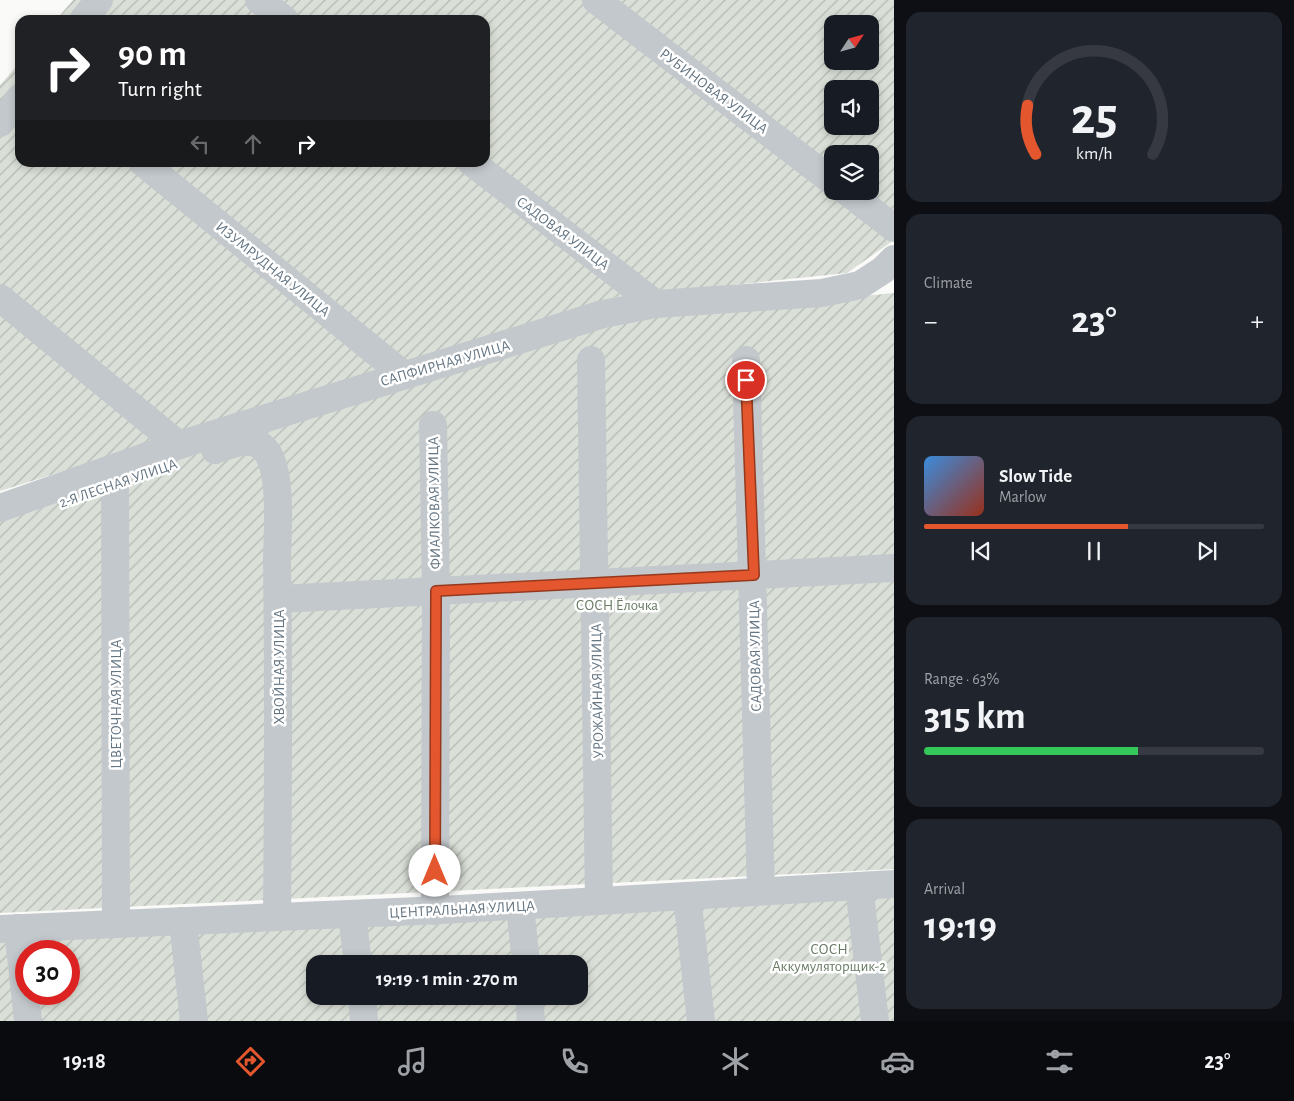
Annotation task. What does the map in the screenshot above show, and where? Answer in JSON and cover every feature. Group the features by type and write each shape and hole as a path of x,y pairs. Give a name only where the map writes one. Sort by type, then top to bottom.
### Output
{"street":[{"path":"87,15 99,0"},
{"path":"259,0 278,15"},
{"name":"РУБИНОВАЯ УЛИЦА","path":"596,0 824,175"},
{"path":"0,123 15,104"},
{"name":"ИЗУМРУДНАЯ УЛИЦА","path":"148,167 404,375"},
{"name":"САДОВАЯ УЛИЦА","path":"478,167 656,304"},
{"path":"858,200 894,228"},
{"name":"САПФИРНАЯ УЛИЦА","path":"0,508 180,445 603,314 656,304 822,293 860,285 883,270 894,259"},
{"path":"0,298 180,445"},
{"name":"УРОЖАЙНАЯ УЛИЦА","path":"591,360 596,583 599,901"},
{"name":"САДОВАЯ УЛИЦА","path":"746,360 754,575 761,892"},
{"name":"ФИАЛКОВАЯ УЛИЦА","path":"433,424 436,591 435,910"},
{"name":"2-Я ЛЕСНАЯ УЛИЦА","path":"0,524 237,442"},
{"name":"ХВОЙНАЯ УЛИЦА","path":"237,442 256,442 267,451 272,463 277,490 279,599 277,917"},
{"name":"ЦВЕТОЧНАЯ УЛИЦА","path":"115,484 116,924"},
{"path":"279,599 894,568"},
{"name":"ЦЕНТРАЛЬНАЯ УЛИЦА","path":"9,928 520,906 894,884"},
{"path":"859,886 875,1021"},
{"path":"687,896 701,1021"},
{"path":"520,906 525,955"},
{"path":"352,914 357,955"},
{"path":"183,921 194,1021"},
{"path":"9,928 28,1021"},
{"path":"363,1005 364,1021"},
{"path":"530,1005 531,1021"}],"green space":[{"path":"73,0 894,0 894,240 847,273 617,297 0,491 0,85 15,68 15,167 490,167 490,15 60,15"},
{"name":"СОСН Ёлочка","path":"894,293 894,869 0,913 0,516 605,320"},
{"name":"СОСН Аккумуляторщик-2","path":"894,891 894,1021 0,1021 0,937"}],"route":[{"path":"435,871 436,591 754,575 746,380"}]}
